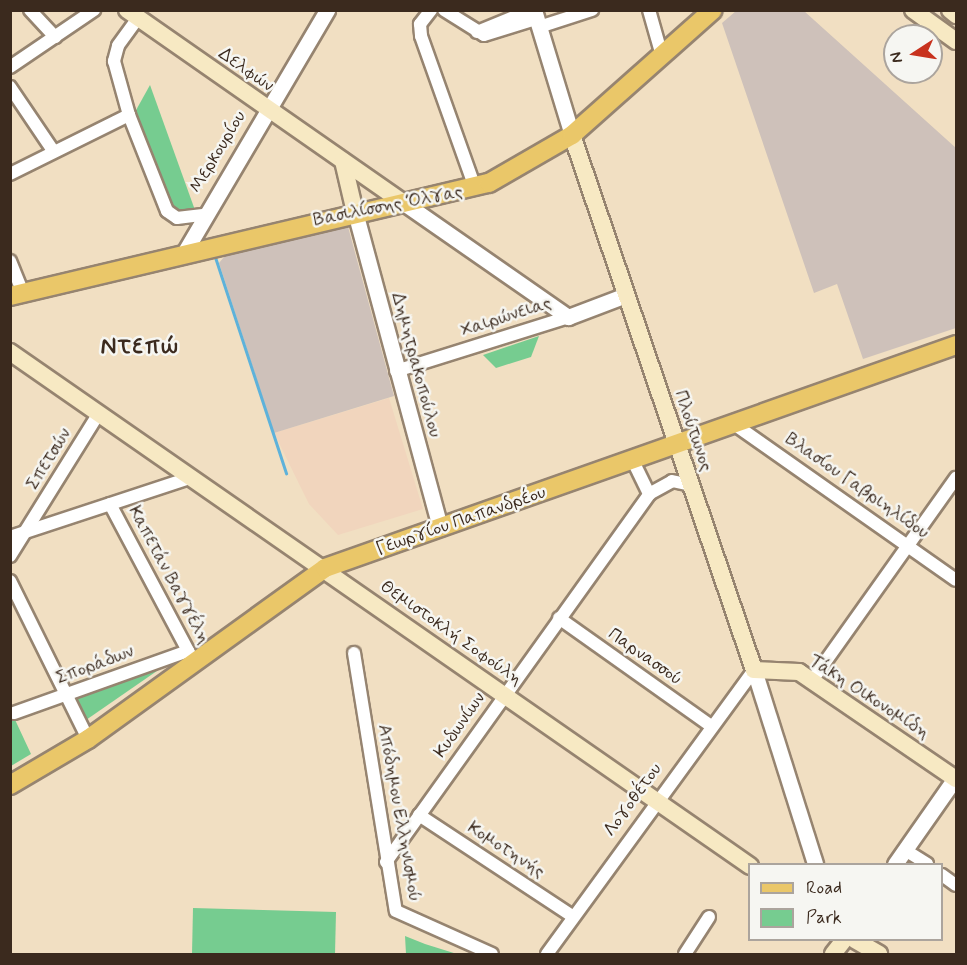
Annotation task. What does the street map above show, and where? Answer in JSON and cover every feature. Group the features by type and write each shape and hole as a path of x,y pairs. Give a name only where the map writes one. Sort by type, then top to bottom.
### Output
{"main road":[{"name":"Βασιλίσσης Όλγας","path":"17,295 356,212 475,188 533,162 572,135 713,10"},
{"path":"913,10 957,41"},
{"path":"950,10 957,15"},
{"name":"Δελφών","path":"132,14 404,203"},
{"name":"Πλούτωνος","path":"572,135 754,670"},
{"path":"343,161 356,212"},
{"name":"Γεωργίου Παπανδρέου","path":"10,785 88,739 192,658 325,568 678,446 957,345"},
{"name":"Θεμιστοκλή Σοφούλη","path":"10,352 325,568 748,865"},
{"name":"Τάκη Οικονομίδη","path":"754,670 789,669 813,679 956,778"},
{"path":"833,954 843,941"},
{"path":"858,941 879,954"}],"street":[{"path":"30,10 54,37"},
{"path":"10,67 94,10"},
{"name":"Μερκουρίου","path":"184,253 203,215 327,10"},
{"path":"431,10 420,24 421,36 475,188"},
{"path":"444,10 477,32 486,35 535,17 592,10"},
{"path":"649,10 662,56"},
{"path":"132,14 114,61 129,115 167,211 180,218 203,215"},
{"name":"Πλούτωνος","path":"535,17 572,135"},
{"path":"10,87 54,152"},
{"path":"10,174 129,115"},
{"path":"404,203 568,317"},
{"name":"Δημητρακοπούλου","path":"356,212 396,370 440,528"},
{"path":"10,261 17,295"},
{"name":"Χαιρώνειας","path":"396,370 568,317 626,295"},
{"name":"Σπετσών","path":"10,556 99,413"},
{"name":"Βλασίου Γαβριηλίδου","path":"734,424 957,580"},
{"path":"633,461 649,494"},
{"path":"10,537 192,477"},
{"path":"813,679 910,548 957,478"},
{"name":"Κυδωνίων","path":"386,862 649,494 672,481 691,485"},
{"name":"Καπετάν Βαγγέλη","path":"110,504 192,658"},
{"path":"10,581 88,739"},
{"name":"Παρνασσού","path":"559,618 711,726"},
{"name":"Απόδημου Ελληνισμού","path":"354,653 386,862 401,916 492,954"},
{"name":"Σποράδων","path":"14,713 66,695 192,658"},
{"name":"Πλούτωνος","path":"754,670 815,863"},
{"name":"Λογοθέτου","path":"547,954 656,800 754,670"},
{"path":"896,863 956,778"},
{"name":"Κομοτηνής","path":"419,815 572,916"},
{"path":"905,850 925,863"},
{"path":"943,876 957,885"},
{"path":"685,954 709,917"}],"shaded area":[{"path":"736,11 804,11 956,148 956,328 863,359 837,284 814,293 722,23"},
{"path":"347,223 394,396 274,433 219,263 229,251"},
{"path":"389,398 423,509 338,535 309,504 274,433"}],"green space":[{"path":"150,85 196,213 172,211 135,112"},
{"path":"539,336 531,357 496,368 483,355"},
{"path":"167,664 86,720 75,699"},
{"path":"10,709 31,754 11,766 10,766"},
{"path":"193,908 336,912 335,954 192,954"},
{"path":"405,936 425,944 457,954 406,954"}],"waterway":[{"path":"214,254 286,473"}],"district":[{"name":"Ντεπώ","path":"140,347"}]}
